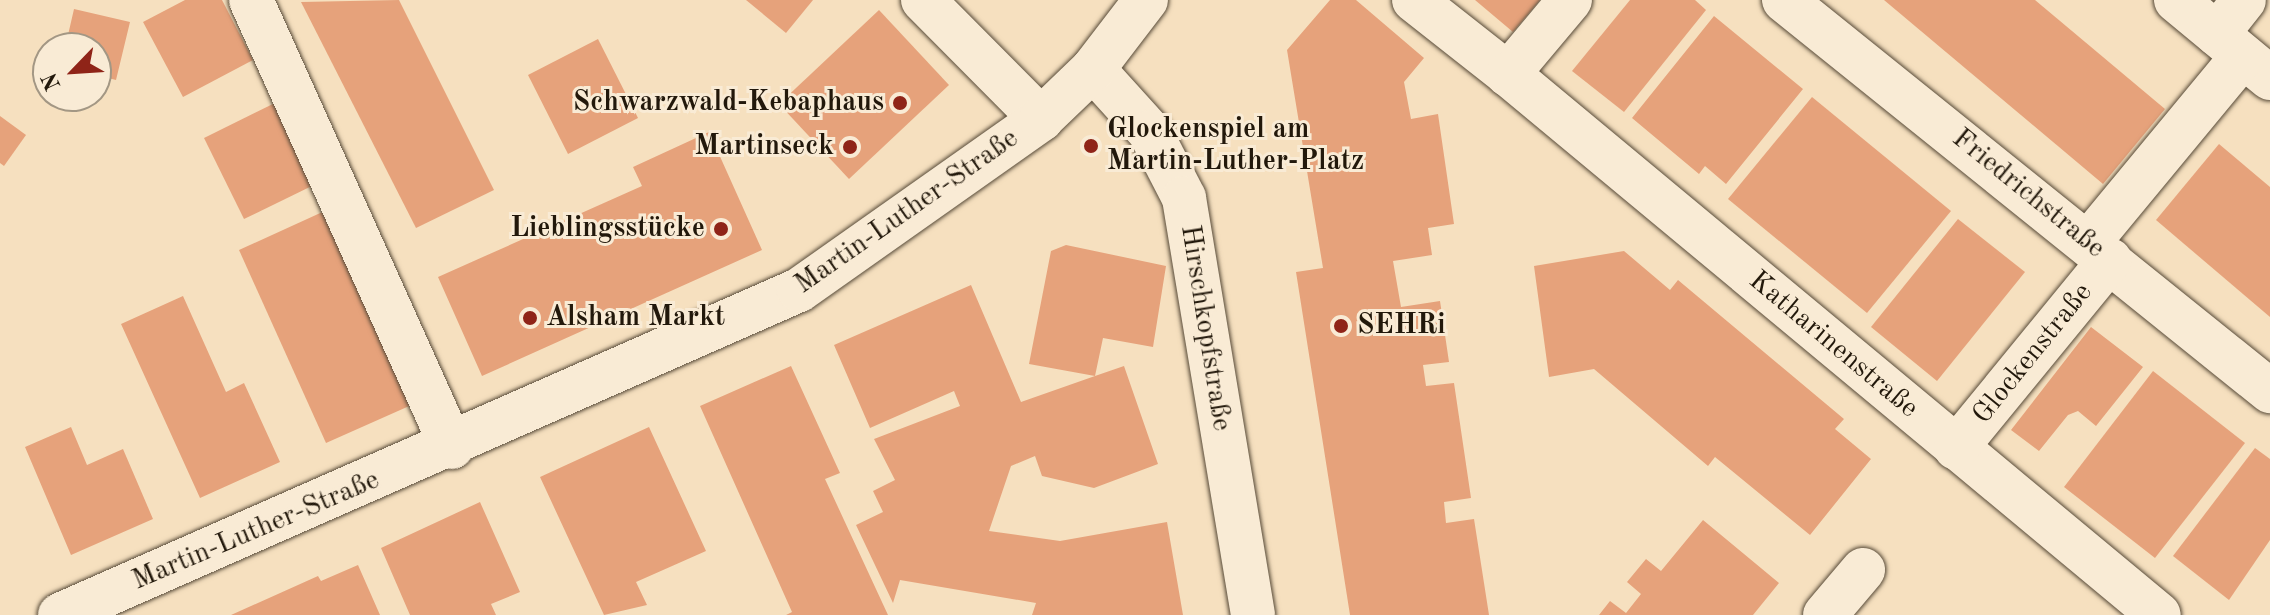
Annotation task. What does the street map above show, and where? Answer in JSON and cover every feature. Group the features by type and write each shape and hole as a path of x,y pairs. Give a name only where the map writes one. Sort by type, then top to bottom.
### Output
{"street":[{"path":"251,0 452,447"},
{"path":"923,0 1041,119"},
{"name":"Martin-Luther-Straße","path":"60,615 452,447 799,290 1041,119 1093,69 1146,0"},
{"name":"Katharinenstraße","path":"1414,0 1508,74 2159,615"},
{"path":"1508,74 1570,0"},
{"name":"Friedrichstraße","path":"1784,0 2100,251 2270,391"},
{"path":"2176,0 2243,56"},
{"name":"Glockenstraße","path":"1956,448 2243,56 2244,0"},
{"name":"Hirschkopfstraße","path":"1093,69 1150,132 1184,198 1253,615"},
{"path":"1825,615 1863,570"}],"building":[{"path":"185,0 222,0 253,60 183,97 143,22"},
{"path":"399,0 494,190 416,228 301,2"},
{"path":"746,0 813,0 786,33"},
{"path":"1330,0 1356,0 1424,58 1404,82 1411,119 1438,114 1454,224 1428,228 1432,255 1393,261 1401,307 1440,301 1449,362 1423,365 1426,386 1454,383 1471,498 1444,502 1446,523 1474,519 1489,615 1350,615 1296,272 1323,268 1287,50"},
{"path":"1475,0 1540,0 1513,32"},
{"path":"1630,0 1695,0 1706,10 1624,112 1572,71"},
{"path":"1884,0 2035,0 2165,109 2103,184"},
{"path":"74,9 130,22 116,80 112,79 112,32 69,32"},
{"path":"879,10 949,85 849,179 779,104"},
{"path":"1714,16 1803,89 1726,184 1705,166 1699,174 1632,118"},
{"path":"598,39 638,118 568,154 528,75"},
{"path":"1812,97 1951,211 1867,313 1728,199"},
{"path":"279,101 320,182 244,219 204,138"},
{"path":"0,116 26,135 4,166 0,163"},
{"path":"709,132 762,250 482,376 438,277 642,186 633,167"},
{"path":"2219,144 2270,187 2270,317 2156,220"},
{"path":"329,209 416,403 326,443 239,250"},
{"path":"1958,219 2025,272 1937,381 1871,327"},
{"path":"1066,245 1166,266 1153,347 1103,338 1095,376 1029,364 1051,251"},
{"path":"1624,251 1670,290 1678,280 1844,419 1835,429 1871,459 1810,535 1715,457 1708,466 1594,369 1549,377 1534,266"},
{"path":"971,285 1021,402 1124,366 1158,464 1094,488 1042,476 1035,456 1011,466 989,531 1060,541 1167,522 1183,615 1032,615 1036,603 900,580 893,603 856,525 883,512 873,491 895,480 874,439 960,406 954,391 870,428 834,345"},
{"path":"183,296 226,392 244,383 280,462 200,498 121,324"},
{"path":"2091,327 2143,367 2096,426 2078,411 2068,415 2039,451 2011,430"},
{"path":"791,366 840,473 825,479 888,615 786,615 792,612 700,406"},
{"path":"2153,371 2245,443 2155,558 2064,487"},
{"path":"71,427 87,465 123,449 153,519 71,555 25,447"},
{"path":"649,427 706,551 636,582 647,605 604,615 540,477"},
{"path":"2255,448 2270,459 2270,540 2229,600 2173,556"},
{"path":"480,502 520,592 491,604 496,615 410,615 381,548"},
{"path":"1703,520 1779,583 1753,615 1599,615 1610,601 1626,613 1641,594 1627,582 1646,559 1661,571"},
{"path":"358,565 380,615 231,615 318,576 321,581"}],"place":[{"name":"Schwarzwald-Kebaphaus","path":"900,103"},
{"name":"Glockenspiel am Martin-Luther-Platz","path":"1091,146"},
{"name":"Martinseck","path":"850,147"},
{"name":"Lieblingsstücke","path":"721,229"},
{"name":"Alsham Markt","path":"530,318"},
{"name":"SEHRi","path":"1341,326"}]}
